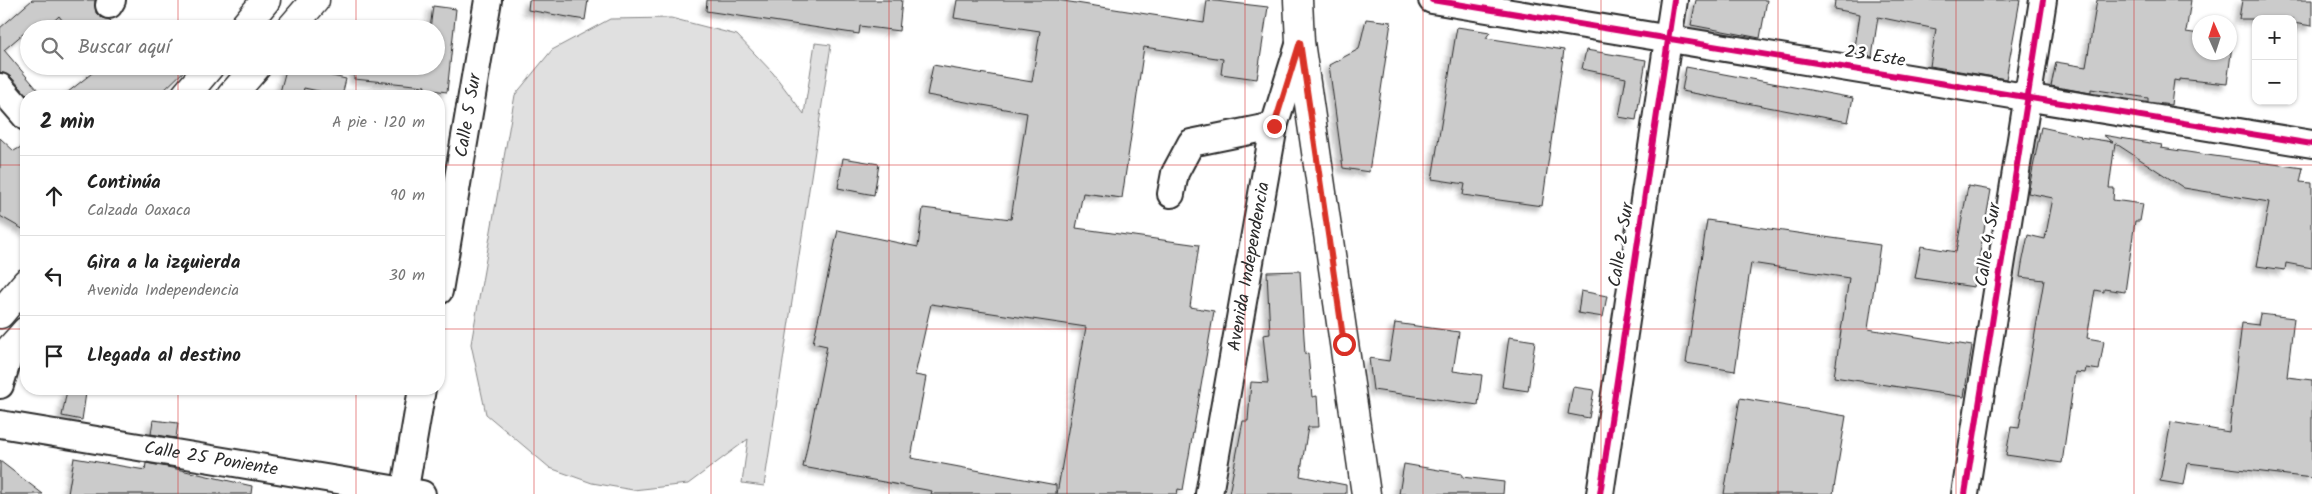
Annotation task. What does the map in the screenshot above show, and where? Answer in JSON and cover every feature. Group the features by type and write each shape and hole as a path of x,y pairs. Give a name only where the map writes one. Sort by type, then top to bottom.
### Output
{"main road":[{"path":"249,20 266,0"},
{"path":"298,20 315,0"},
{"path":"1298,0 1300,42 1366,494"},
{"path":"189,90 202,75"},
{"path":"236,90 249,75"},
{"path":"1,312 20,290"}],"street":[{"name":"Calle 5 Sur","path":"445,255 488,0"},
{"name":"23 Este","path":"1432,0 2312,144"},
{"name":"Calle 2 Sur","path":"1600,494 1674,0"},
{"name":"Calle 4 Sur","path":"1965,494 2043,0"},
{"name":"Avenida Independencia","path":"1209,494 1274,126 1300,42"},
{"path":"0,87 20,111"},
{"path":"1171,194 1176,173 1191,143 1274,126"},
{"path":"0,385 12,347"},
{"path":"410,493 421,395"},
{"name":"Calle 25 Poniente","path":"0,424 410,493"}],"shaded area":[{"path":"671,18 737,35 773,73 804,114 815,43 831,45 764,486 742,483 748,439 688,484 633,490 592,483 550,468 486,414 471,344 515,95 552,50 610,19"}],"building":[{"path":"32,0 95,0 96,13 102,18 110,20 62,20 59,16 55,20 20,20 20,36 4,50 20,69 20,75 25,75 38,90 23,90 11,77 0,72 0,28"},
{"path":"529,0 588,0 585,20 528,10"},
{"path":"707,0 902,0 899,31 860,26 859,34 706,11"},
{"path":"957,0 1057,0 1204,23 1207,0 1268,7 1257,79 1221,74 1223,59 1144,47 1122,198 1083,193 1076,228 1199,245 1190,307 1214,311 1183,490 1178,489 1177,494 1057,494 1086,327 931,304 915,375 926,377 911,458 1056,485 1056,494 931,494 932,491 803,467 827,346 813,343 838,230 918,247 923,208 1011,219 1027,113 927,95 933,65 1032,82 1040,31 954,18"},
{"path":"1696,0 1767,0 1760,38 1691,25"},
{"path":"1835,0 2020,0 2006,79 1930,66 1936,29 1878,17 1872,57 1854,54 1860,14 1834,9"},
{"path":"2097,0 2191,0 2186,32 2192,33 2192,60 2230,60 2227,84 2174,80 2171,105 2148,102 2148,98 2091,89 2091,93 2051,86 2056,62 2086,67"},
{"path":"2242,0 2312,0 2312,26 2297,24 2297,15 2252,15 2252,19 2239,19"},
{"path":"433,6 456,9 447,92 445,90 424,89 425,86 354,79 354,75 445,75 445,20 431,20"},
{"path":"1366,19 1391,22 1369,172 1343,168 1329,65 1359,49"},
{"path":"1457,27 1490,32 1486,38 1564,50 1542,206 1463,195 1465,184 1432,179"},
{"path":"1586,50 1646,60 1636,120 1619,117 1626,78 1582,69"},
{"path":"1686,67 1853,98 1848,122 1682,91"},
{"path":"90,75 180,75 164,90 71,90"},
{"path":"285,75 328,75 346,79 343,90 314,90 304,88 304,90 281,90"},
{"path":"2041,127 2080,137 2113,142 2103,135 2162,145 2161,148 2303,168 2300,182 2312,183 2312,268 2286,263 2285,270 2257,266 2269,202 2184,188 2115,143 2109,188 2114,188 2113,200 2143,204 2140,221 2135,221 2125,292 2104,289 2104,292 2095,290 2087,338 2104,341 2099,370 2086,368 2085,373 2075,372 2062,463 2006,455 2011,427 2019,428 2044,280 2020,277 2022,264 2028,235 2045,239 2053,198 2028,193"},
{"path":"0,138 14,151 20,148 20,228 0,216"},
{"path":"843,158 879,164 874,195 838,188"},
{"path":"1968,186 1991,190 1974,287 1915,278 1921,246 1956,252"},
{"path":"1707,220 1880,245 1868,329 1972,346 1964,397 1834,377 1849,278 1751,263 1735,371 1686,363"},
{"path":"1300,271 1305,354 1308,353 1312,397 1317,396 1319,427 1308,427 1300,476 1346,485 1346,494 1229,494 1243,421 1248,421 1251,382 1268,383 1263,335 1270,334 1267,272"},
{"path":"1581,291 1607,296 1603,317 1578,313"},
{"path":"2260,314 2294,318 2287,377 2312,380 2312,478 2188,463 2184,485 2160,481 2171,422 2229,432 2242,323 2258,325"},
{"path":"1395,323 1459,332 1453,371 1482,375 1478,405 1373,390 1369,358 1389,361"},
{"path":"1509,337 1535,341 1528,391 1502,387"},
{"path":"1573,387 1594,390 1589,418 1568,414"},
{"path":"66,395 86,395 82,420 62,416"},
{"path":"1740,398 1846,416 1833,494 1724,494"},
{"path":"153,420 178,423 176,438 151,434"},
{"path":"74,458 145,470 146,463 172,468 252,486 251,494 68,494"},
{"path":"0,461 22,478 43,494 0,494"},
{"path":"1404,464 1462,474 1462,477 1504,482 1503,494 1399,494"}],"cycle path":[{"path":"1432,0 2312,144"},
{"path":"1600,494 1674,0"},
{"path":"1965,494 2043,0"}],"route":[{"path":"1274,126 1300,42 1344,344"}]}
